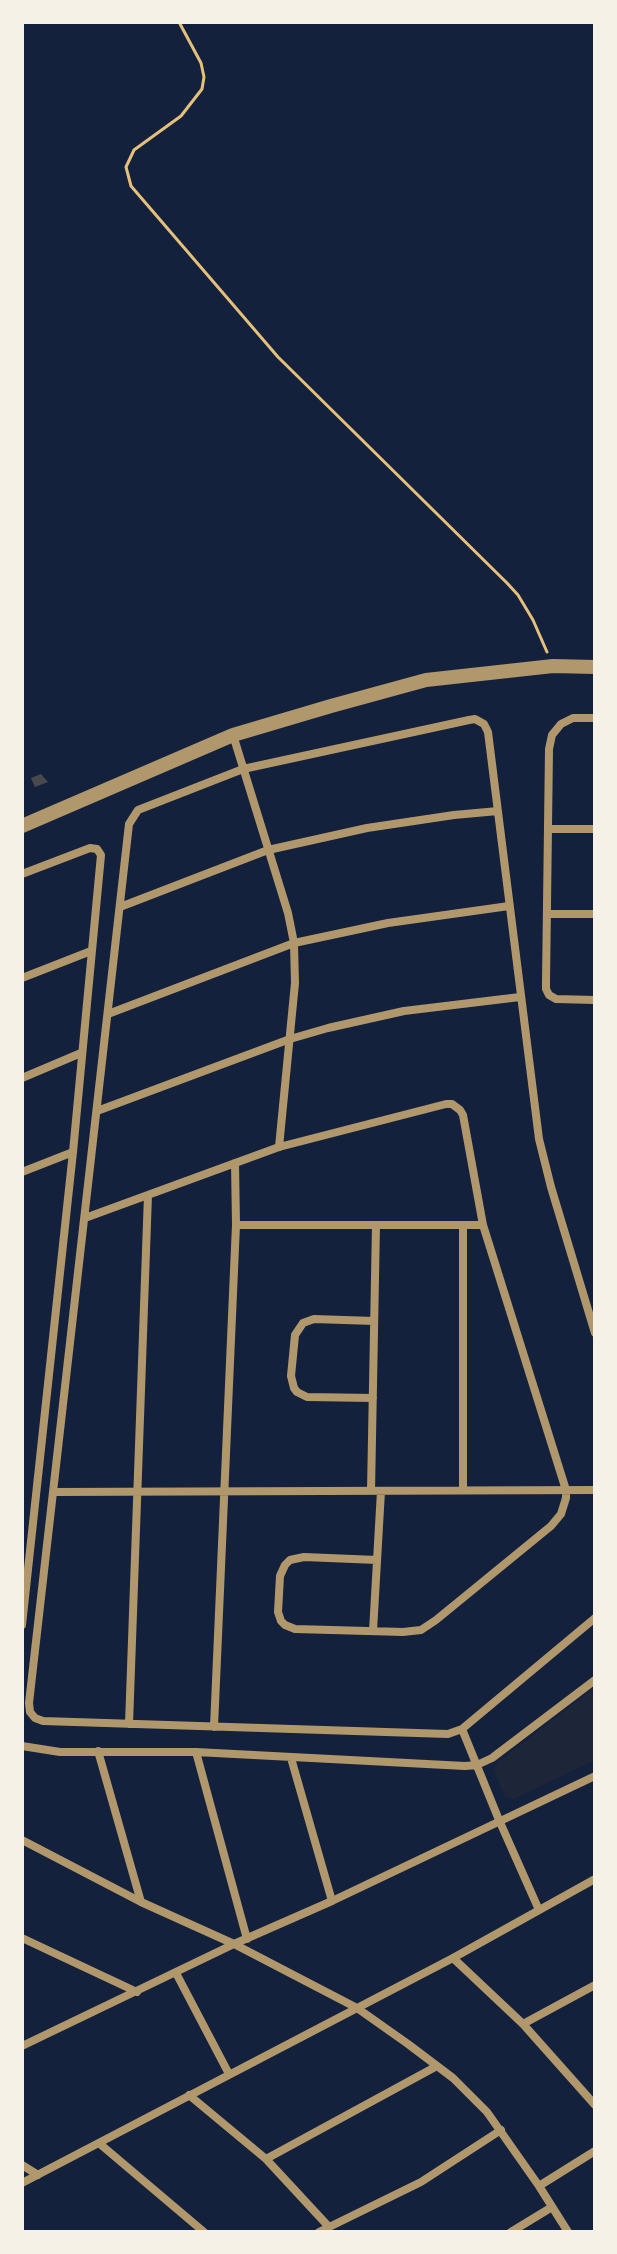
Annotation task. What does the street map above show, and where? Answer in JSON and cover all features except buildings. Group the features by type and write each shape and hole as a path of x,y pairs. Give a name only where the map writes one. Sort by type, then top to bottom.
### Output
{"street":[{"path":"22,826 233,735 426,680 553,666 595,667"},
{"path":"595,718 573,718 561,724 552,735 549,749 546,989 556,999 595,1000"},
{"path":"595,1333 544,1163 535,1115 488,732 484,724 475,719 243,769 138,810 129,824 29,1708 35,1718 43,1721 454,1733 595,1618"},
{"path":"233,735 288,913 294,943 296,965 279,1147"},
{"path":"120,907 268,850 367,828 498,811"},
{"path":"548,829 595,829"},
{"path":"22,874 90,848 100,852 73,1152 26,1536 22,1624"},
{"path":"108,1014 294,943 388,923 509,906"},
{"path":"548,914 595,914"},
{"path":"22,978 91,951"},
{"path":"97,1111 290,1039 404,1011 520,997"},
{"path":"22,1078 81,1053"},
{"path":"85,1218 279,1147 452,1104 460,1110 483,1225 566,1490 564,1506 551,1526 429,1626 412,1632 373,1631 290,1628 281,1621 278,1607 281,1571 290,1560 304,1557 377,1560"},
{"path":"22,1172 73,1152"},
{"path":"214,1727 236,1225 235,1163"},
{"path":"129,1724 148,1195"},
{"path":"236,1225 483,1225"},
{"path":"371,1491 376,1225"},
{"path":"463,1225 463,1490"},
{"path":"373,1398 307,1397 297,1392 291,1376 295,1335 303,1323 314,1319 374,1321"},
{"path":"53,1492 595,1490"},
{"path":"373,1631 381,1491"},
{"path":"22,1746 60,1752 196,1752 477,1765 492,1758 595,1680"},
{"path":"462,1729 539,1910"},
{"path":"98,1751 141,1902"},
{"path":"196,1752 247,1939"},
{"path":"291,1758 332,1901"},
{"path":"24,2044 595,1776"},
{"path":"22,1840 357,2008 437,2066 487,2112 568,2232"},
{"path":"22,2183 453,1958 595,1879"},
{"path":"22,1938 137,1992"},
{"path":"453,1958 523,2024 595,2105"},
{"path":"176,1973 229,2074"},
{"path":"523,2024 595,1985"},
{"path":"266,2159 437,2066"},
{"path":"189,2095 266,2159 329,2227"},
{"path":"319,2232 421,2182 501,2130"},
{"path":"100,2144 204,2232"},
{"path":"539,2186 595,2151"},
{"path":"22,2165 38,2175"},
{"path":"511,2232 552,2207"}],"path":[{"path":"179,22 200,58 204,77 202,89 181,116 134,150 126,167 131,186 278,357 518,595 533,620 553,666"}],"shaded area":[{"path":"595,1687 595,1760 514,1799 505,1797 494,1770 497,1763"}]}
